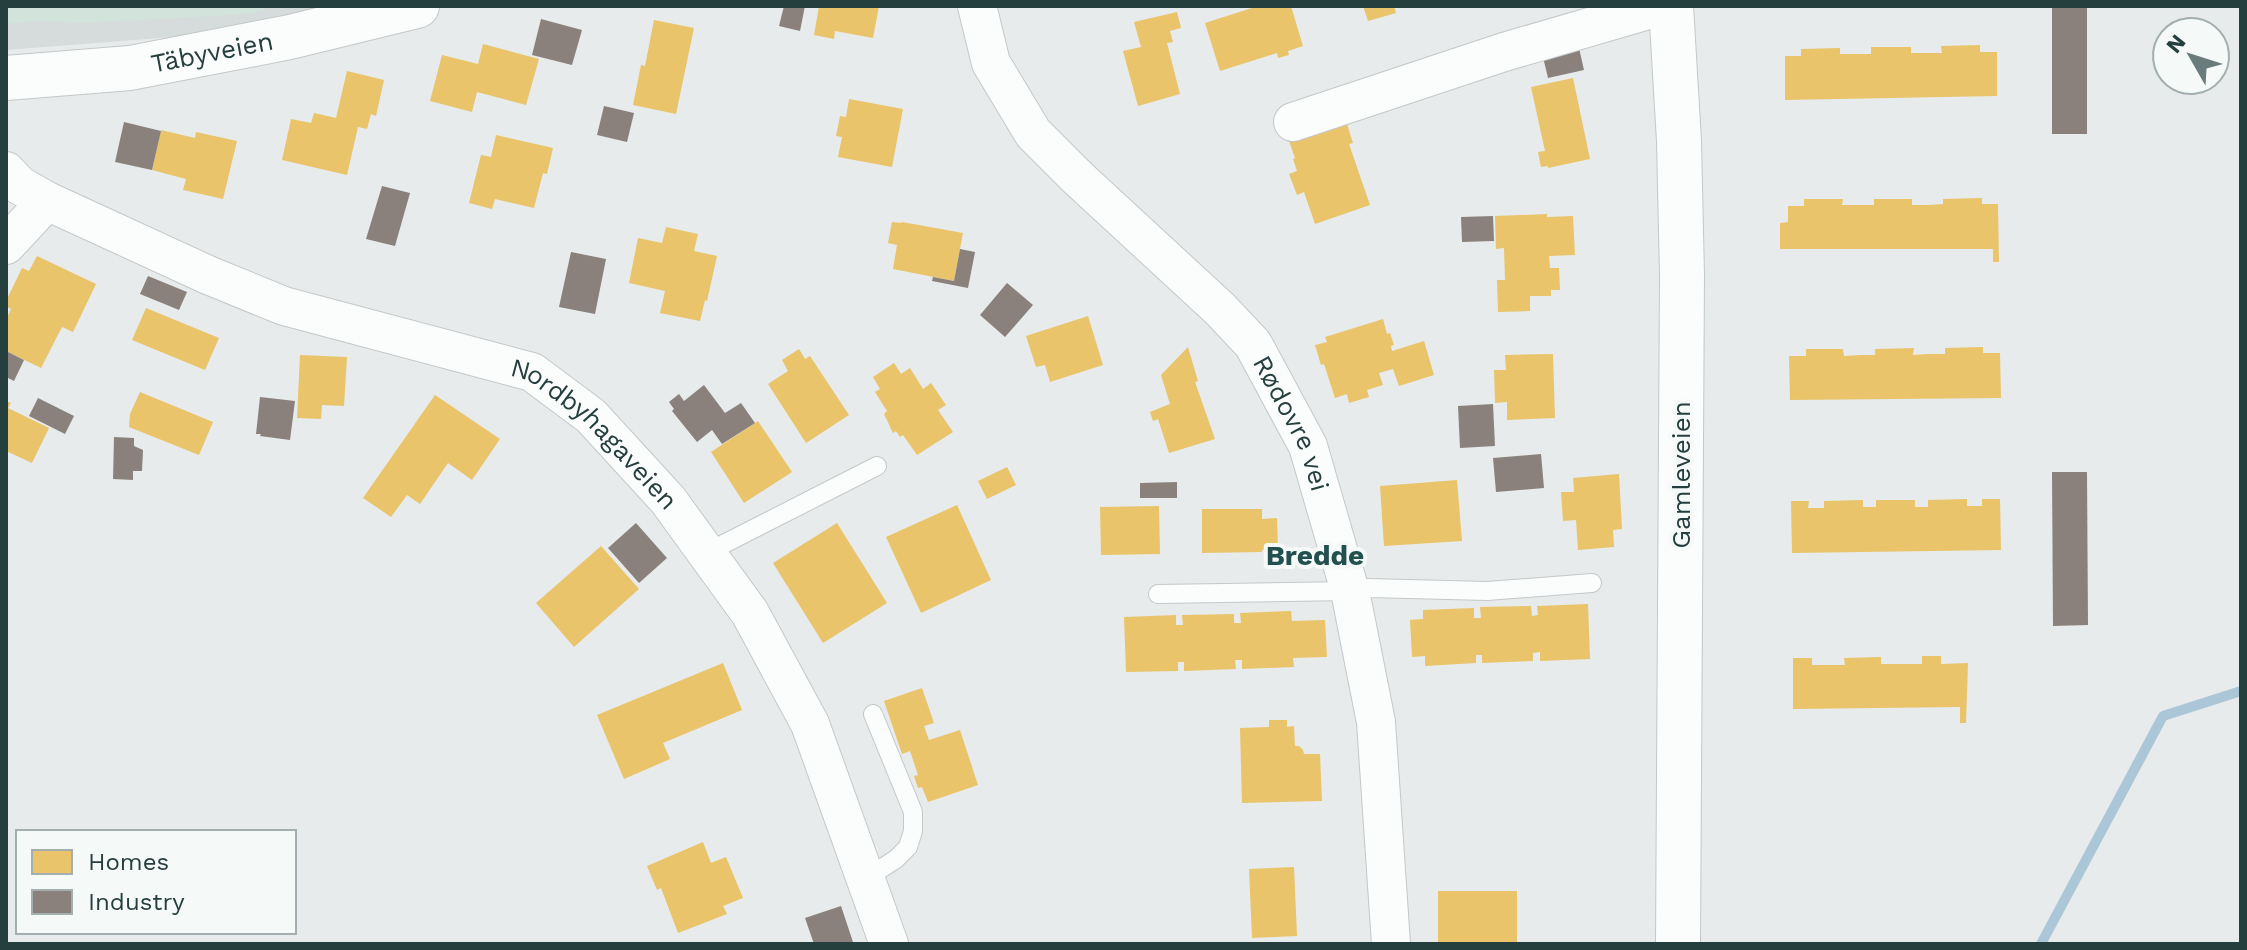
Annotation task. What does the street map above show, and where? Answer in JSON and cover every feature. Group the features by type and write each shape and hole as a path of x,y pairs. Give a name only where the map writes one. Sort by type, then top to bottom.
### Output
{"main road":[{"name":"Täbyveien","path":"6,78 130,68 290,37 417,6"},
{"name":"Gamleveien","path":"1671,7 1679,141 1682,276 1678,944"}],"street":[{"name":"Rødovre vei","path":"977,6 991,63 1033,133 1220,309 1253,344 1308,446 1350,591 1376,722 1391,944"},
{"path":"1293,122 1504,52 1648,10 1671,7"},
{"name":"Nordbyhagaveien","path":"6,171 19,185 47,201 208,275 284,306 532,372 591,416 668,500 750,613 810,724 889,944"},
{"path":"6,245 47,201"}],"lane":[{"path":"706,553 877,466"},
{"path":"1158,594 1350,591 1369,588 1487,591 1592,583"},
{"path":"865,879 896,859 908,847 913,831 913,812 873,714"}],"shaded area":[{"path":"6,6 327,6 238,32 6,50"},
{"path":"6,6 277,6 249,14 6,24"}],"building: Homes":[{"path":"819,6 879,6 873,38 835,31 834,39 814,35"},
{"path":"1258,6 1291,6 1303,46 1288,51 1289,55 1278,58 1277,53 1220,71 1205,23"},
{"path":"1363,6 1394,6 1396,13 1368,21"},
{"path":"1177,12 1181,28 1170,31 1173,42 1167,43 1180,94 1138,106 1123,51 1141,47 1134,22"},
{"path":"654,20 694,28 676,114 633,105"},
{"path":"483,44 539,59 526,105 477,92 472,112 430,101 442,55 478,64"},
{"path":"1980,45 1980,52 1997,52 1997,96 1785,100 1785,56 1801,56 1801,49 1840,48 1840,54 1871,54 1871,47 1911,47 1911,53 1942,53 1941,46"},
{"path":"347,71 384,80 376,116 371,114 367,129 358,127 347,175 282,160 291,119 311,123 314,113 336,118"},
{"path":"1573,78 1590,159 1541,167 1538,152 1545,151 1531,87"},
{"path":"849,99 903,109 892,167 838,157 842,137 836,136 840,116 846,117"},
{"path":"1346,121 1353,143 1349,144 1370,205 1315,224 1304,192 1297,195 1289,174 1297,171 1289,141"},
{"path":"161,130 195,138 196,132 237,141 223,199 183,190 186,179 152,170"},
{"path":"496,135 553,148 534,208 495,199 492,209 469,203 481,155 491,157"},
{"path":"1982,198 1982,204 1998,204 1999,262 1993,262 1993,249 1780,249 1780,223 1788,222 1788,206 1804,206 1804,199 1843,199 1842,205 1874,205 1874,199 1912,199 1912,205 1928,205 1943,204 1943,199"},
{"path":"1547,214 1547,217 1573,216 1575,255 1549,256 1550,268 1559,268 1560,290 1551,290 1551,296 1530,296 1530,311 1498,312 1497,280 1505,280 1504,248 1496,249 1495,216"},
{"path":"892,222 963,233 954,281 893,269 897,245 888,243"},
{"path":"666,227 698,234 694,251 717,256 700,321 660,313 665,291 629,283 638,238 662,243"},
{"path":"37,256 96,284 73,332 62,327 41,368 6,351 6,320 11,309 6,306 6,301 22,268 29,271"},
{"path":"146,308 219,338 205,370 132,340"},
{"path":"1088,316 1103,365 1050,382 1045,365 1036,367 1026,336"},
{"path":"1383,319 1394,345 1391,346 1392,351 1424,341 1434,375 1399,386 1393,369 1379,373 1383,385 1367,390 1369,397 1349,403 1347,394 1335,398 1315,345 1327,342 1325,337"},
{"path":"1188,347 1198,381 1195,382 1215,439 1169,453 1158,419 1153,421 1150,412 1170,404 1161,375"},
{"path":"1983,347 1983,353 2000,353 2001,398 1790,400 1789,356 1806,356 1806,349 1843,349 1844,356 1875,355 1875,349 1914,348 1913,355 1945,354 1945,348"},
{"path":"799,349 805,359 810,356 849,415 806,443 768,384 788,371 782,360"},
{"path":"1553,354 1555,418 1507,420 1507,402 1495,403 1494,370 1506,370 1505,355"},
{"path":"300,355 347,357 344,406 322,405 321,419 297,418"},
{"path":"894,363 901,374 910,368 923,389 931,383 946,405 938,410 953,432 917,455 903,435 900,437 896,431 893,433 884,414 887,411 875,392 880,389 873,377"},
{"path":"140,392 213,422 199,455 129,427 130,414"},
{"path":"435,395 500,439 472,480 448,463 420,504 407,495 391,517 363,498"},
{"path":"6,401 11,403 8,408 49,428 32,463 6,451"},
{"path":"758,421 792,472 744,503 711,452"},
{"path":"1007,467 1016,485 987,499 978,481"},
{"path":"1619,474 1622,529 1613,530 1614,547 1578,550 1576,520 1563,521 1561,492 1574,492 1573,478"},
{"path":"1457,480 1462,541 1384,546 1380,486"},
{"path":"1967,499 1967,506 1982,506 1982,499 2000,499 2001,550 1792,553 1791,501 1809,501 1808,508 1824,508 1824,501 1863,500 1863,507 1876,507 1876,500 1915,500 1915,507 1928,507 1928,500"},
{"path":"957,505 991,580 921,613 886,537"},
{"path":"1159,506 1160,554 1101,555 1100,507"},
{"path":"1202,509 1262,509 1262,519 1277,518 1278,550 1202,553"},
{"path":"837,523 887,603 823,643 773,563"},
{"path":"601,546 639,589 574,647 536,603"},
{"path":"1588,604 1590,659 1540,661 1540,652 1533,653 1533,661 1482,663 1482,655 1476,655 1476,663 1425,666 1425,656 1412,657 1410,620 1423,619 1423,610 1474,608 1474,618 1481,618 1480,607 1531,606 1532,616 1538,615 1537,606"},
{"path":"1291,611 1292,621 1325,620 1327,657 1293,658 1294,667 1242,669 1242,660 1235,660 1236,669 1184,671 1184,662 1178,662 1178,671 1126,672 1124,617 1176,615 1176,625 1183,625 1182,615 1234,614 1234,623 1241,623 1240,613"},
{"path":"1922,656 1941,656 1941,664 1968,663 1966,723 1960,723 1960,707 1793,709 1793,658 1812,658 1812,665 1845,665 1844,658 1881,657 1881,664 1922,664"},
{"path":"723,663 742,710 663,743 670,759 624,779 597,715"},
{"path":"922,688 934,723 924,726 929,740 960,730 978,785 928,802 922,787 918,788 914,776 918,775 910,751 902,754 884,701"},
{"path":"1269,720 1287,720 1287,727 1294,726 1295,746 1299,746 1304,754 1320,754 1322,801 1242,803 1240,728 1269,727"},
{"path":"703,842 711,863 726,857 743,898 723,906 727,914 678,933 661,888 657,890 647,866"},
{"path":"1294,867 1297,936 1252,938 1249,869"},
{"path":"1438,891 1517,891 1517,944 1438,944"}],"building: Industry":[{"path":"784,6 805,6 800,31 779,26"},
{"path":"2052,6 2087,6 2087,134 2052,134"},
{"path":"541,19 582,30 572,65 532,55"},
{"path":"1579,48 1584,70 1548,78 1543,57"},
{"path":"604,106 634,113 627,142 597,135"},
{"path":"124,122 161,131 152,170 115,162"},
{"path":"382,186 410,193 395,246 366,239"},
{"path":"1493,216 1494,241 1462,242 1461,217"},
{"path":"960,249 975,252 968,288 932,281 933,277 954,281"},
{"path":"571,252 606,259 595,314 559,307"},
{"path":"148,276 187,292 179,310 140,294"},
{"path":"1007,283 1033,305 1005,337 980,315"},
{"path":"6,351 24,360 14,381 6,377"},
{"path":"704,385 725,413 741,403 755,423 722,444 712,430 697,442 672,411 674,409 669,402 679,394 684,401"},
{"path":"260,397 295,401 290,440 256,434"},
{"path":"38,398 74,416 65,434 29,416"},
{"path":"1493,404 1495,446 1460,448 1458,406"},
{"path":"114,437 134,438 134,446 143,450 142,471 133,471 133,480 113,479"},
{"path":"1541,454 1544,488 1496,492 1493,458"},
{"path":"2052,472 2087,472 2088,625 2053,626"},
{"path":"1177,482 1177,498 1140,498 1140,483"},
{"path":"636,523 667,558 639,583 608,548"},
{"path":"841,906 853,942 814,944 805,918"}],"waterway":[{"path":"2041,944 2163,716 2241,691"}],"district":[{"name":"Bredde","path":"1315,555"}]}
